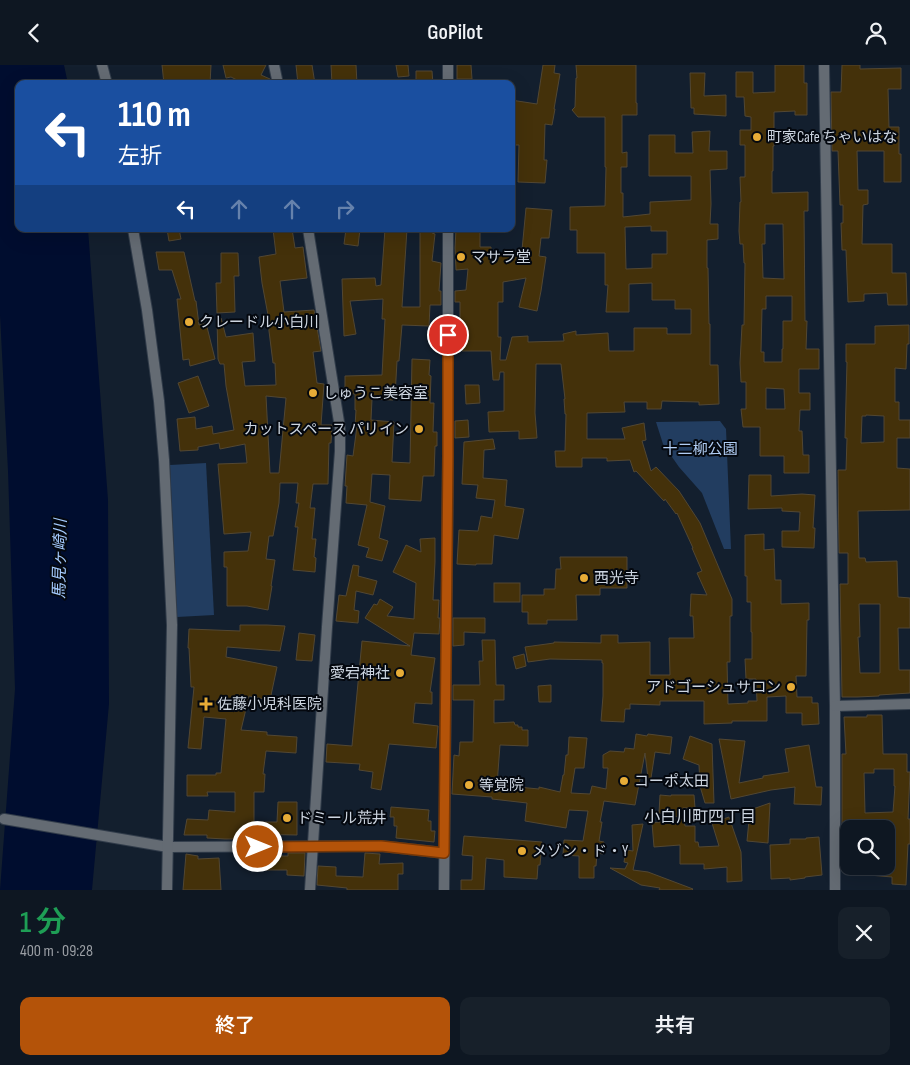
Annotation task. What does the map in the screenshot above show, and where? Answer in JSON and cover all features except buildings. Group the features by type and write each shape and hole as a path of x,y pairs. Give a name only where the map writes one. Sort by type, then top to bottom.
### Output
{"street":[{"path":"102,65 105,80"},
{"path":"274,65 277,80"},
{"path":"448,65 448,80"},
{"path":"824,65 835,706 835,890"},
{"path":"133,232 147,310 159,401 164,460 172,625 167,890"},
{"path":"308,232 340,428 310,890"},
{"path":"444,890 448,232"},
{"path":"835,706 910,704"},
{"path":"4,819 168,847 381,846 444,853"}],"green space":[{"name":"十二柳公園","path":"720,421 726,429 731,549 724,549 702,493 679,467 663,444 656,422"},
{"path":"206,463 214,615 177,617 170,465"}],"water":[{"name":"馬見ヶ崎川","path":"0,65 64,65 67,80 15,80 15,232 88,232 108,500 109,704 92,890 0,890 15,689 8,471 0,315"}],"place":[{"name":"町家Cafe ちゃいはな","path":"757,137"},
{"name":"マサラ堂","path":"461,257"},
{"name":"クレードル小白川","path":"189,322"},
{"name":"しゅうこ美容室","path":"313,393"},
{"name":"カットスペース パリイン","path":"419,429"},
{"name":"西光寺","path":"584,578"},
{"name":"愛宕神社","path":"400,673"},
{"name":"アドゴーシュサロン","path":"791,687"},
{"name":"佐藤小児科医院","path":"206,704"},
{"name":"コーポ太田","path":"624,781"},
{"name":"等覚院","path":"469,785"},
{"name":"ドミール荒井","path":"287,818"},
{"name":"メゾン・ド・Y","path":"522,851"}],"district":[{"name":"小白川町四丁目","path":"700,816"}],"route":[{"path":"258,847 381,846 444,853 448,335"}]}
